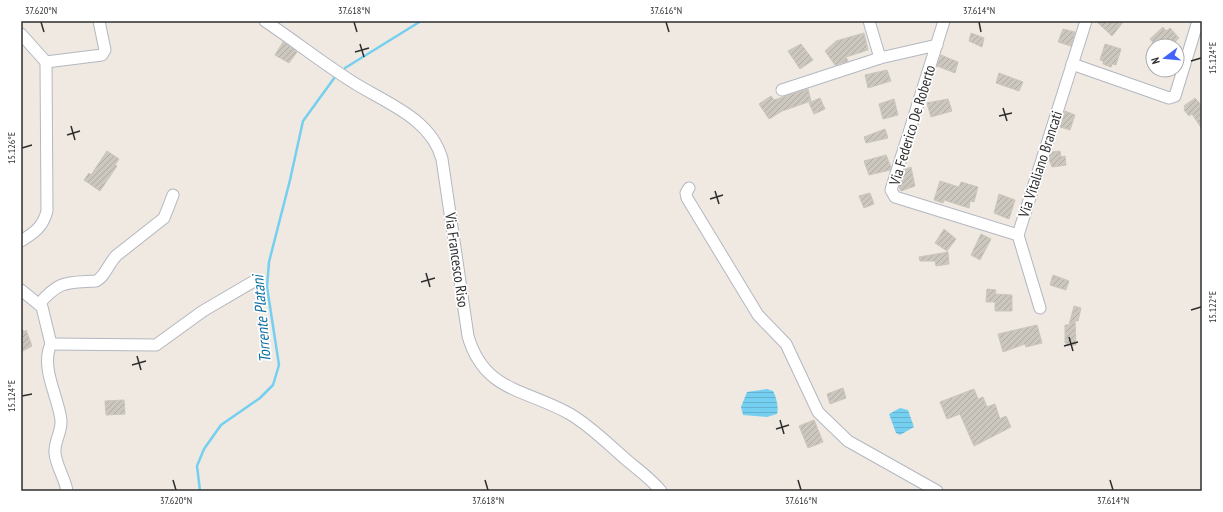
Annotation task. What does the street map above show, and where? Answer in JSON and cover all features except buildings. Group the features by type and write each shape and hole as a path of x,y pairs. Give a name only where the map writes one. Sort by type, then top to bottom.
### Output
{"street":[{"path":"46,62 102,55 105,50 99,21"},
{"name":"Via Francesco Riso","path":"265,21 345,78 412,117 436,142 442,159 468,336 473,352 479,362 498,381 561,410 584,423 661,491"},
{"path":"869,21 880,58"},
{"name":"Via Federico De Roberto","path":"944,21 891,190 895,197 1018,235"},
{"name":"Via Vitaliano Brancati","path":"1040,308 1018,235 1086,21"},
{"path":"1072,64 1169,98 1175,96 1198,21"},
{"path":"21,34 46,62 45,220 41,226 21,241"},
{"path":"782,90 880,58 937,45"},
{"path":"689,188 686,193 687,198 758,315 786,344 818,412 848,441 937,491"},
{"path":"38,304 57,285 63,283 96,281 101,278 108,264 117,255 164,218 173,195"},
{"path":"51,344 156,345 203,311 256,280"},
{"path":"21,290 42,307 46,322 51,344 48,351 48,369 61,419 61,429 56,443 55,452 67,491"}],"water":[{"path":"767,389 773,391 774,393 778,411 777,414 767,417 743,415 741,407 747,392"},
{"path":"900,408 908,410 914,427 900,435 896,433 889,414"}],"waterway":[{"name":"Torrente Platani","path":"345,68 421,21"},
{"name":"Torrente Platani","path":"200,491 197,466 204,449 221,425 260,398 273,385 279,365 267,287 269,262 303,121 335,77"}]}
